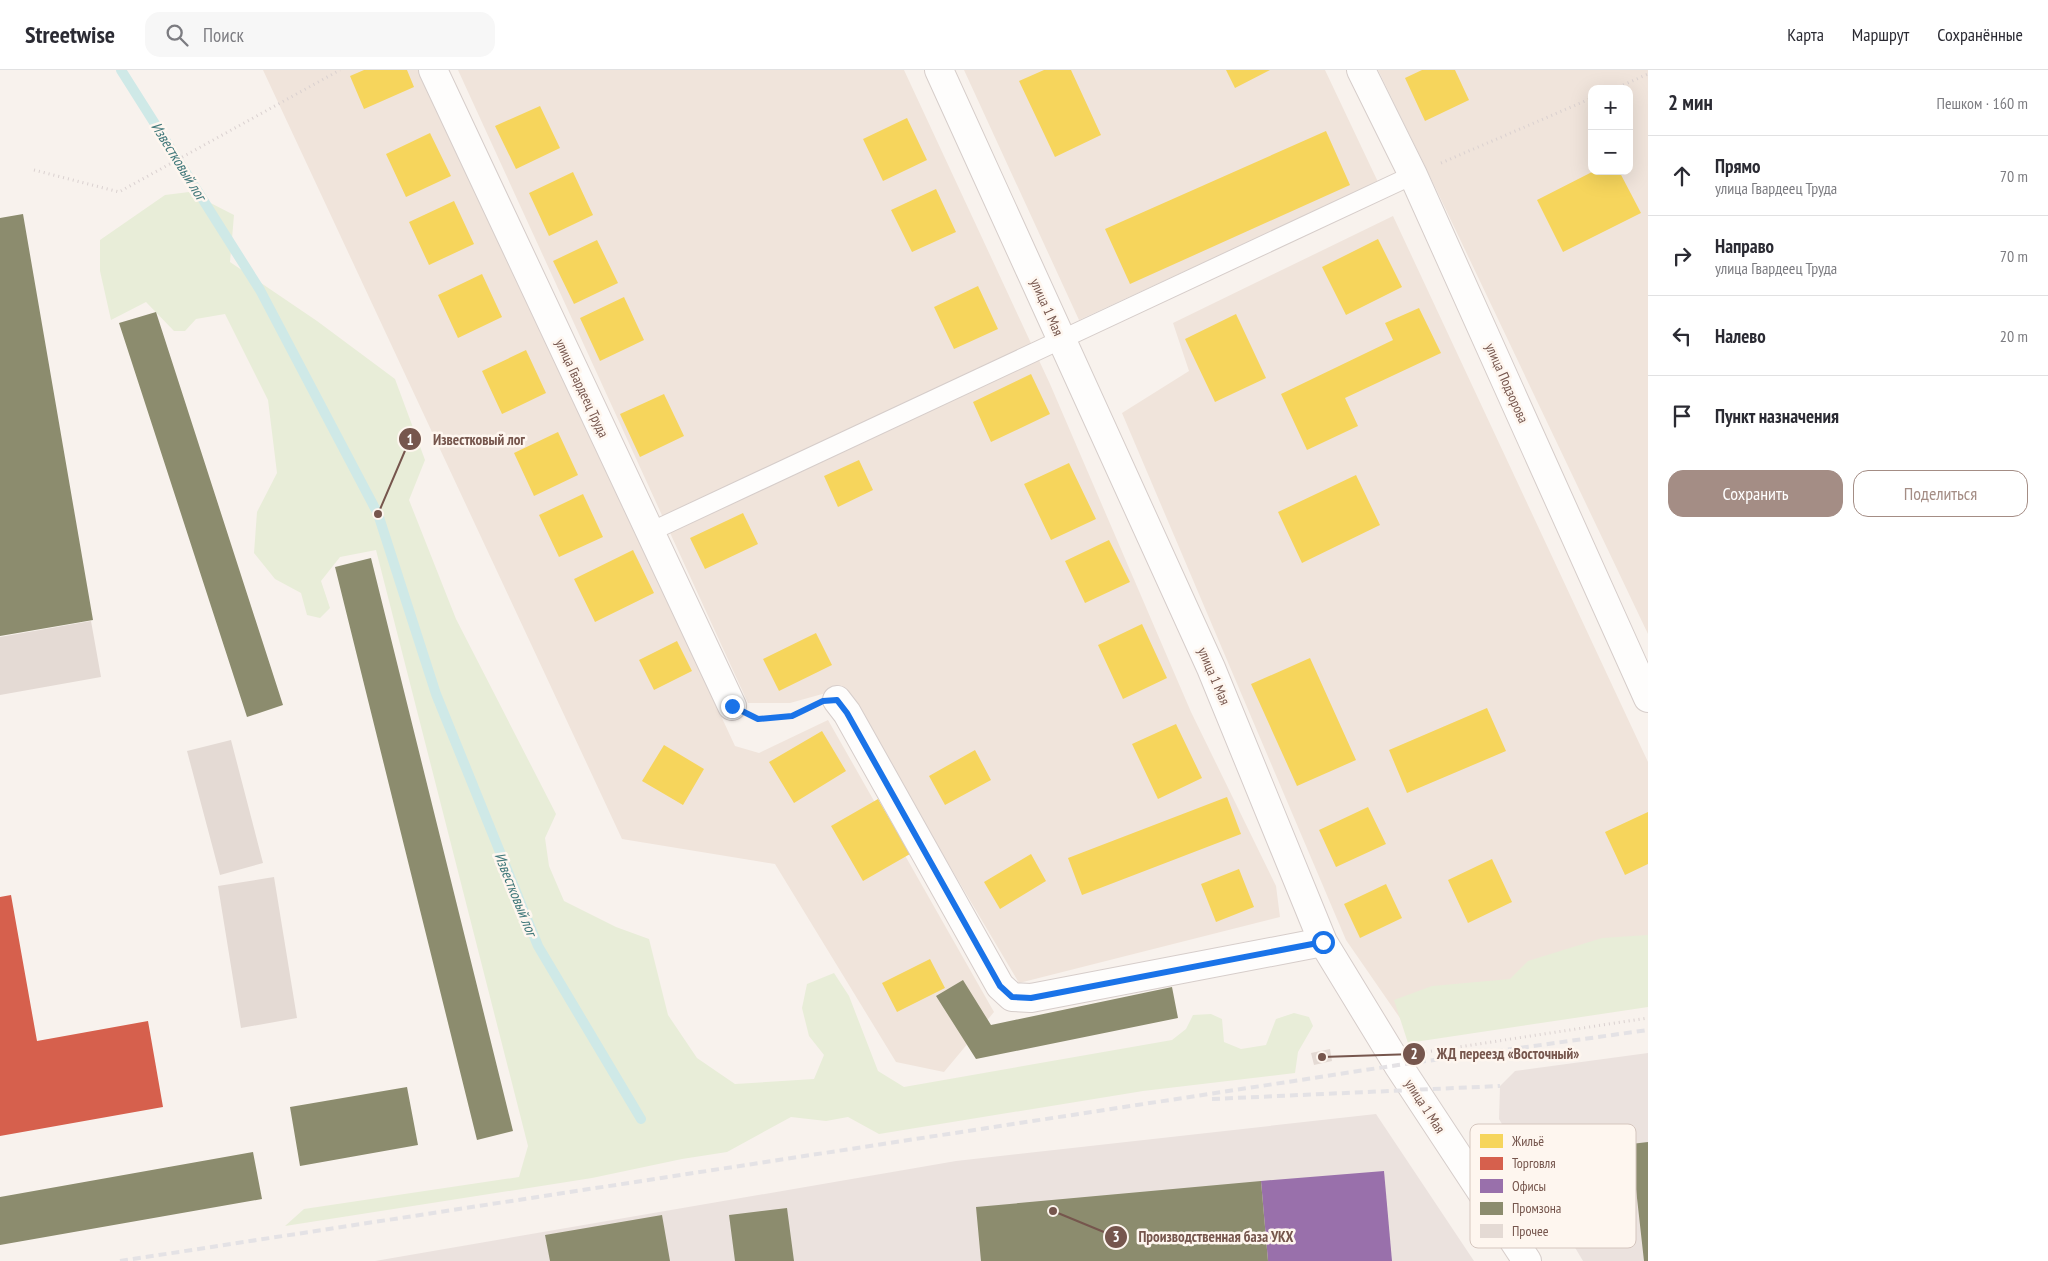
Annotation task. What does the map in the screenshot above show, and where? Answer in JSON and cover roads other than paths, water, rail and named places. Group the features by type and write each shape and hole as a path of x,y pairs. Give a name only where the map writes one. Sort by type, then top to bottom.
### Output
{"street":[{"name":"улица Гвардеец Труда","path":"433,70 732,706"},
{"name":"улица 1 Мая","path":"939,70 1211,668 1323,942 1393,1057 1470,1174"},
{"name":"улица Подзорова","path":"1361,70 1413,175 1648,698"},
{"path":"837,700 847,713 1000,986 1012,997 1031,998 1323,942"},
{"name":"улица 1 Мая","path":"1518,1248 1527,1261"}],"lane":[{"path":"650,532 1413,175"}],"waterway":[{"name":"Известковый лог","path":"121,70 260,290 378,514 436,694 538,946 641,1119"}],"railway":[{"path":"120,1261 1398,1065 1648,1030"},
{"path":"1212,1099 1500,1086"}],"place":[{"name":"Известковый лог","path":"378,514"},
{"name":"ЖД переезд «Восточный»","path":"1322,1057"},
{"name":"Производственная база УКХ","path":"1053,1211"}]}
